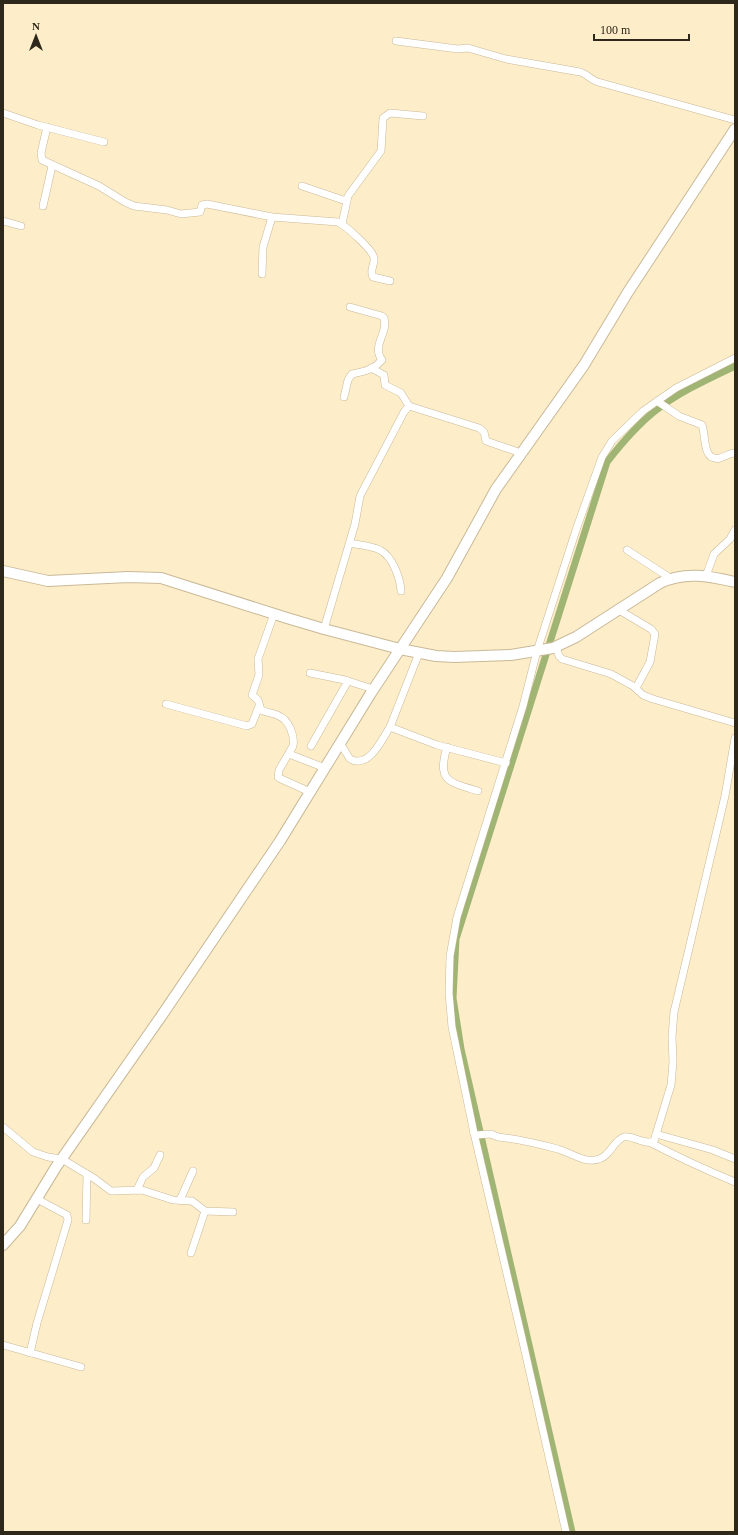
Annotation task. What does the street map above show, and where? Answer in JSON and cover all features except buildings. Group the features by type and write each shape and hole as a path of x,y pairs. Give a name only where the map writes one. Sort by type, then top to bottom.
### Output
{"street":[{"path":"396,41 458,49 468,48 506,59 580,72 598,82 735,120"},
{"path":"3,113 47,127 104,142"},
{"path":"342,224 346,201 351,190 381,151 383,118 390,113 423,116"},
{"path":"47,127 41,157 42,160 52,166 99,186 125,202 134,206 181,214 189,212 198,213 200,212 202,205 207,204 272,217 334,221 342,224 373,255 374,262 371,271 373,277 390,281"},
{"path":"3,1245 20,1226 62,1159 280,841 373,689 447,578 496,489 584,365 628,292 735,129"},
{"path":"43,206 52,166"},
{"path":"302,186 346,201"},
{"path":"262,274 263,247 272,217"},
{"path":"3,221 21,226"},
{"path":"344,398 348,380 352,374 368,371 377,366 382,360 378,351 385,321 382,316 350,307"},
{"path":"566,1532 452,1027 449,993 450,956 457,917 523,706 547,649 576,530 602,457 608,446 625,427 676,388 735,358"},
{"path":"371,368 384,375 385,385 401,393 409,406 479,428 484,432 486,441 521,452"},
{"path":"659,401 679,416 702,425 708,454 711,457 719,459 735,452"},
{"path":"324,628 356,524 359,500 364,487 377,466 404,412 409,406"},
{"path":"706,576 714,554 730,539 735,530"},
{"path":"350,543 379,549 387,556 399,578 401,591"},
{"path":"627,550 670,578"},
{"path":"3,571 48,581 128,577 161,578 274,614 400,649 436,656 472,657 547,649 576,637 670,578 691,575 706,576 735,582"},
{"path":"619,610 651,629 655,634 650,662 636,688"},
{"path":"166,704 247,726 252,724 259,706 258,700 253,697 252,693 259,674 258,658 274,614"},
{"path":"547,649 562,659 611,674 636,688 643,695 653,699 735,723"},
{"path":"340,743 350,759 357,762 363,761 370,757 390,728 419,653"},
{"path":"310,673 348,681 373,689"},
{"path":"311,746 348,681"},
{"path":"259,706 265,712 282,717 287,722 292,734 294,742 278,776 310,792"},
{"path":"390,728 427,742 506,763"},
{"path":"651,1142 654,1141 669,1092 672,1073 674,1012 725,796 735,738"},
{"path":"447,747 442,764 446,777 456,784 478,791"},
{"path":"289,754 325,768"},
{"path":"3,1127 33,1152 48,1157 62,1159 111,1190 137,1190 172,1200 192,1201 205,1211 234,1212"},
{"path":"475,1134 491,1134 498,1137 558,1149 592,1160 598,1160 604,1157 621,1139 625,1137 651,1142 687,1162 700,1166 735,1182"},
{"path":"656,1134 713,1150 735,1159"},
{"path":"137,1190 143,1177 154,1168 160,1155"},
{"path":"180,1200 193,1171"},
{"path":"86,1220 87,1174"},
{"path":"30,1353 37,1323 68,1220 67,1215 37,1199"},
{"path":"191,1253 205,1211"},
{"path":"3,1346 81,1367"}],"waterway":[{"path":"572,1532 461,1049 453,998 456,939 607,462 629,435 664,404 704,381 735,366"}]}
